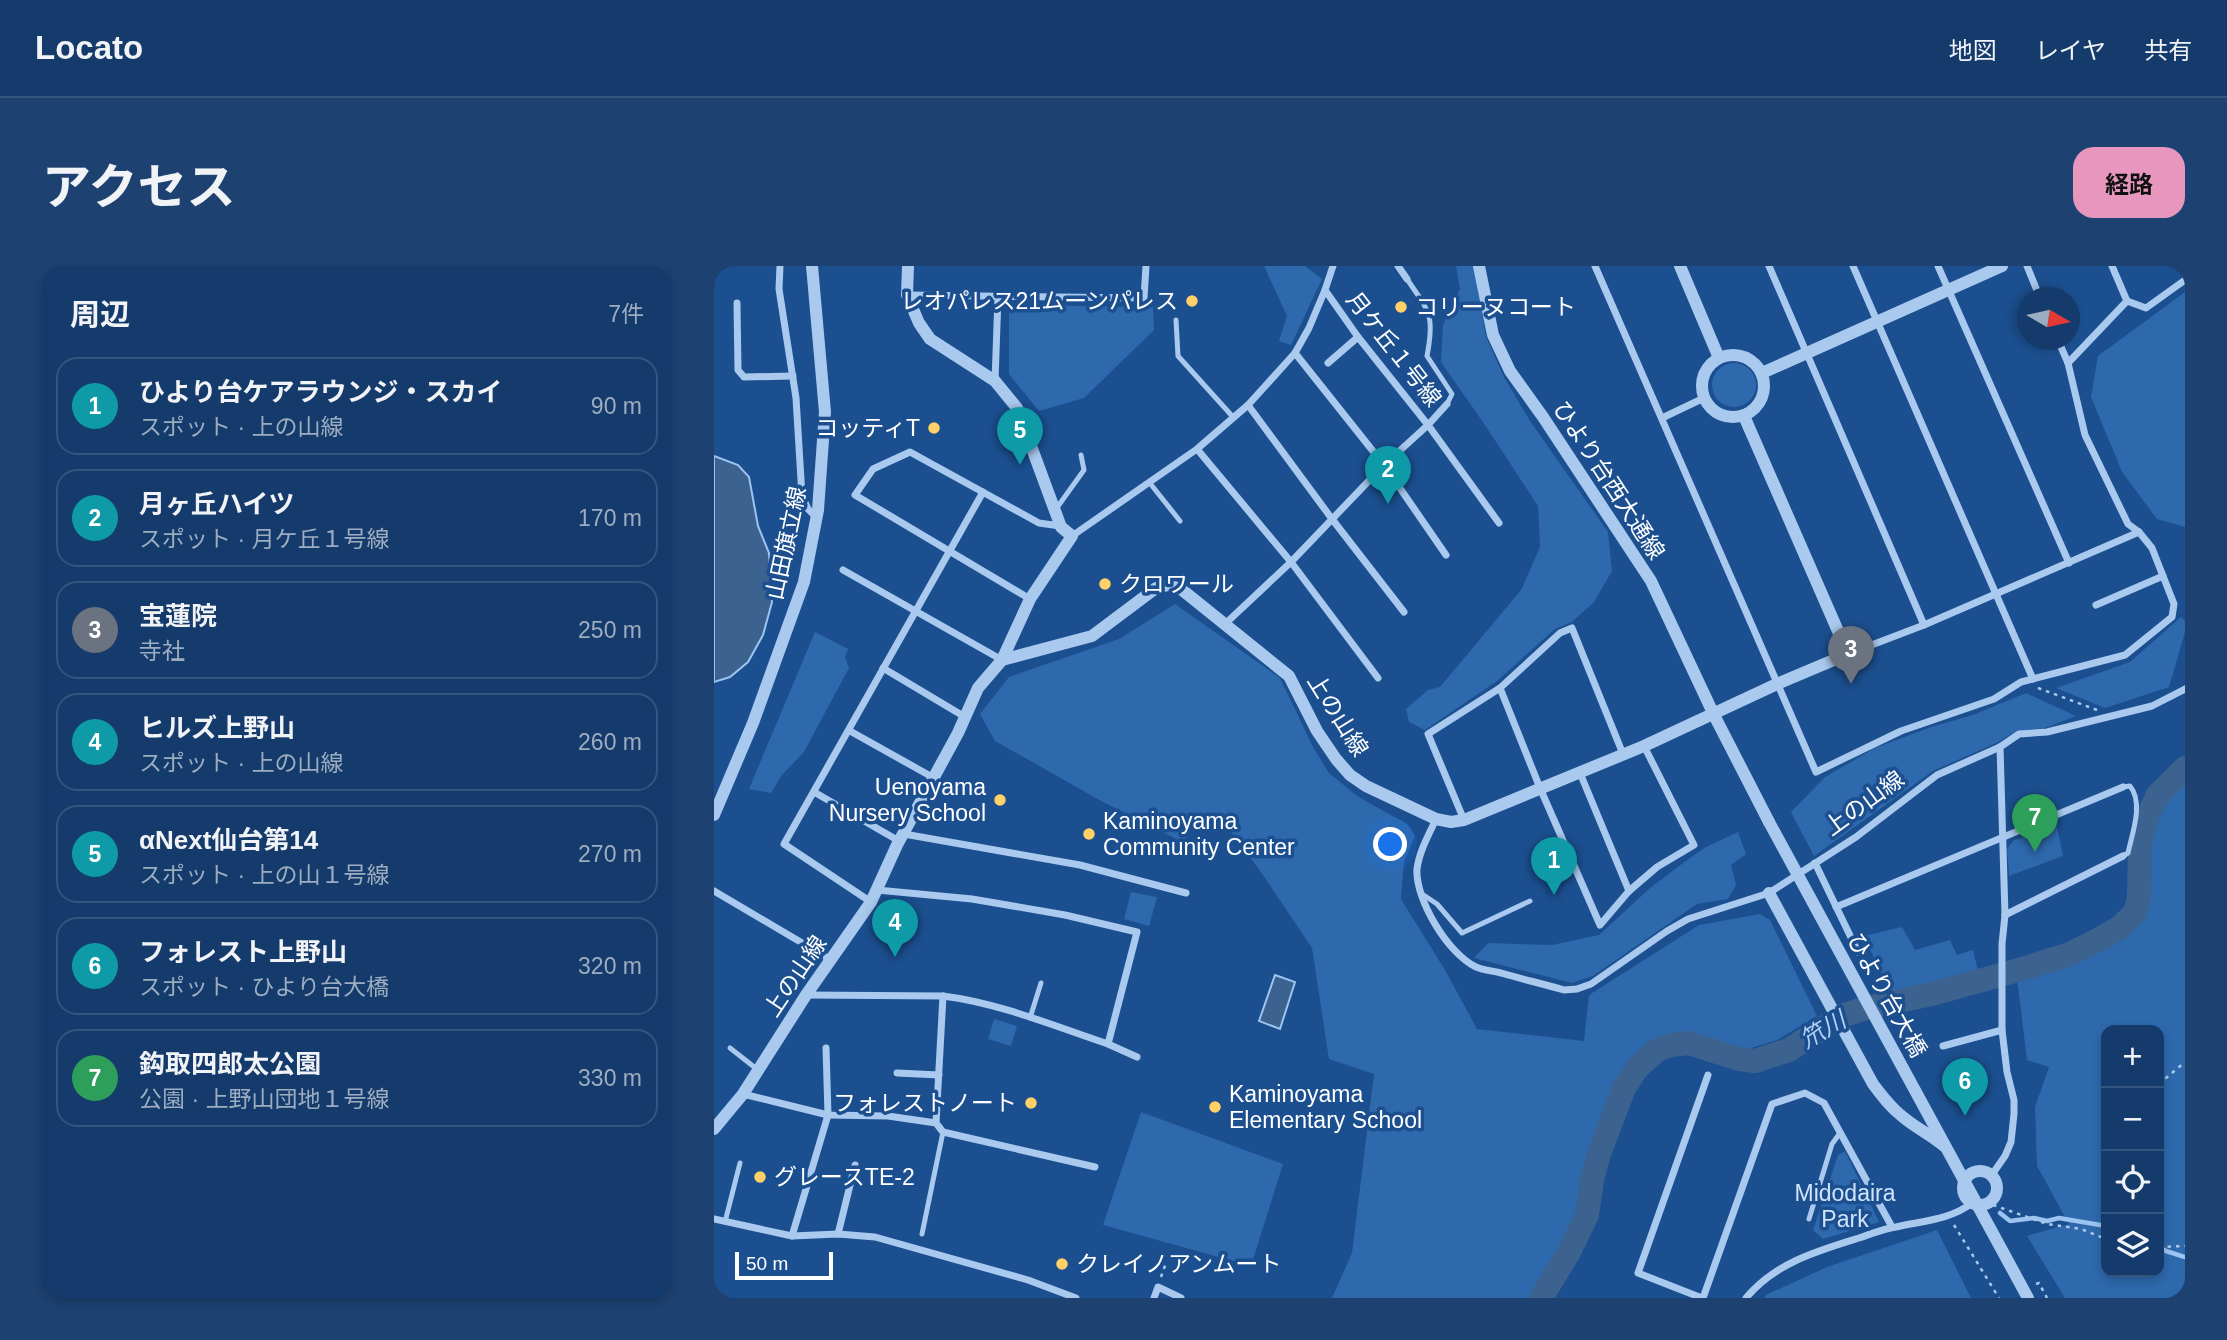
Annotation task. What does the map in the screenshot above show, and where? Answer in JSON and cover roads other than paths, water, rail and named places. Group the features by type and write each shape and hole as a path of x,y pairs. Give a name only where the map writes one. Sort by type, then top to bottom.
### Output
{"street":[{"path":"779,266 779,289 799,422 802,496 808,509 817,518"},
{"name":"山田旗立線","path":"714,815 753,723 804,582 817,518 825,412 812,266"},
{"path":"908,266 907,295 919,323 930,339 995,381 1017,408 1061,527"},
{"path":"907,295 1144,298 1146,266"},
{"path":"1325,290 1333,266"},
{"path":"1398,266 1407,279"},
{"name":"ひより台西大通線","path":"1479,266 1493,335 1510,371 1543,416 1651,581 1714,715 1769,822"},
{"path":"1595,266 1816,772 1901,731 1994,699 2021,682 2125,655 2172,617 2174,604 2152,548 2139,532 2128,524 2085,435 2068,363 2062,350"},
{"path":"1680,266 1719,358"},
{"path":"1769,266 1924,625"},
{"path":"1853,266 2033,679"},
{"path":"1938,266 2069,563"},
{"path":"1762,373 2002,266"},
{"path":"2027,266 2036,287"},
{"path":"2112,266 2127,301 2146,308 2185,280"},
{"name":"月ケ丘１号線","path":"1226,624 1428,425 1358,337 1325,290"},
{"name":"月ケ丘１号線","path":"1072,536 1197,449 1248,405 1295,352 1309,328 1325,290"},
{"path":"995,381 998,297"},
{"path":"2068,363 2127,301"},
{"path":"737,303 738,370 744,377 793,376"},
{"path":"1328,363 1358,337"},
{"path":"1295,352 1384,466 1446,555"},
{"path":"1729,355 1747,358 1762,373 1764,392 1760,402 1753,411 1744,416 1725,417 1716,413 1704,398 1702,389 1706,370 1719,358 1729,355"},
{"path":"1662,418 1704,398"},
{"path":"1447,404 1428,425 1499,523"},
{"path":"1248,405 1404,612"},
{"path":"1744,416 1848,654"},
{"path":"1197,449 1291,562 1378,678"},
{"path":"843,570 1002,660 1030,599 1072,536 1061,527 1039,523 910,452 873,469 855,495 1030,599"},
{"path":"983,492 783,845 874,896 972,899 1065,915 1137,932 1108,1044"},
{"path":"1436,819 1451,822 1464,820 1644,747 1777,684 1924,625 2139,532"},
{"path":"2096,605 2163,576"},
{"name":"上の山線","path":"714,1129 743,1094 874,896 901,838 958,733 978,688 1002,660 1092,636 1156,588 1168,585 1181,589 1289,676 1317,731 1350,775 1366,786 1436,819 1417,870 1422,894 1446,942 1476,967 1564,990 1591,984 1688,919 1769,893 1856,837 1937,775 2000,747 2019,734 2047,732 2152,706 2185,688"},
{"path":"1464,820 1428,734 1500,688 1560,633 1572,628 1623,754"},
{"path":"883,668 965,716"},
{"path":"1500,688 1600,925 1629,891 1657,867 1695,845 1644,747"},
{"path":"850,731 934,778"},
{"path":"1991,1176 2011,1142 2014,1114 2002,1030 2002,944 2006,915 2000,747"},
{"path":"1580,772 1629,891"},
{"path":"1836,907 2123,788"},
{"path":"814,792 901,838 1080,865 1186,893"},
{"name":"ひより台大橋","path":"1769,822 2028,1298"},
{"path":"2006,915 2123,856"},
{"path":"1815,863 1858,952"},
{"path":"714,891 831,960"},
{"path":"1769,893 1873,1084 1903,1118 1944,1146 1969,1176"},
{"path":"806,995 943,996 965,999 1108,1044 1137,1057"},
{"path":"943,996 936,1123 943,1132 1095,1167"},
{"path":"1943,1046 2002,1030"},
{"path":"792,1236 828,1115 826,1048"},
{"path":"897,1073 939,1075"},
{"path":"1708,1074 1639,1273 1702,1298 1772,1104 1805,1093 1824,1104 1892,1227"},
{"path":"743,1094 828,1115 888,1116 936,1123"},
{"path":"838,1234 855,1165"},
{"path":"1746,1298 1756,1286 1784,1266 1817,1250 1892,1227 1949,1216 1972,1203 1983,1204 1993,1199 1997,1188 1991,1176 1979,1171 1969,1176 1964,1190 1972,1203"},
{"path":"714,1219 792,1236 838,1234 875,1237 1028,1280 1076,1298"},
{"path":"1154,1298 1158,1287 1181,1298"}],"lane":[{"path":"1407,279 1430,313 1432,333 1427,356 1452,394 1447,404"},
{"path":"1176,320 1178,356 1233,416"},
{"path":"1055,510 1084,470 1081,455"},
{"path":"1149,482 1180,521"},
{"path":"2123,788 2130,786 2134,791 2137,811 2128,853 2123,856"},
{"path":"1422,894 1437,904 1462,933 1530,901"},
{"path":"1030,1018 1041,983"},
{"path":"730,1048 758,1070"},
{"path":"922,1234 943,1132"},
{"path":"1809,1219 1832,1144 1840,1133"},
{"path":"725,1222 740,1163"}],"waterway":[{"name":"笊川","path":"1541,1298 1569,1252 1587,1215 1599,1154 1624,1088 1637,1068 1657,1050 1689,1043 1739,1059 1755,1061 1789,1050 1841,1016 2022,969 2070,954 2100,939 2119,928 2135,913 2139,898 2140,843 2147,817 2158,795 2185,768"},
{"path":"2000,1213 2010,1221 2034,1218 2047,1221 2059,1218 2101,1225"},
{"path":"2164,1250 2185,1257"}],"place":[{"name":"レオパレス21ムーンパレス","path":"1192,301"},
{"name":"コリーヌコート","path":"1401,307"},
{"name":"コッティT","path":"934,428"},
{"name":"αNext仙台第14","path":"1020,465"},
{"name":"月ヶ丘ハイツ","path":"1388,504"},
{"name":"クロワール","path":"1105,584"},
{"name":"宝蓮院","path":"1851,684"},
{"name":"Uenoyama Nursery School","path":"1000,800"},
{"name":"Kaminoyama Community Center","path":"1089,834"},
{"name":"鈎取四郎太公園","path":"2035,852"},
{"name":"ひより台ケアラウンジ・スカイ","path":"1554,895"},
{"name":"ヒルズ上野山","path":"895,957"},
{"name":"フォレストノート","path":"1031,1103"},
{"name":"Kaminoyama Elementary School","path":"1215,1107"},
{"name":"フォレスト上野山","path":"1965,1116"},
{"name":"グレースTE-2","path":"760,1177"},
{"name":"クレイノアンムート","path":"1062,1264"}],"park label":[{"name":"Midodaira Park","path":"1845,1206"}]}
